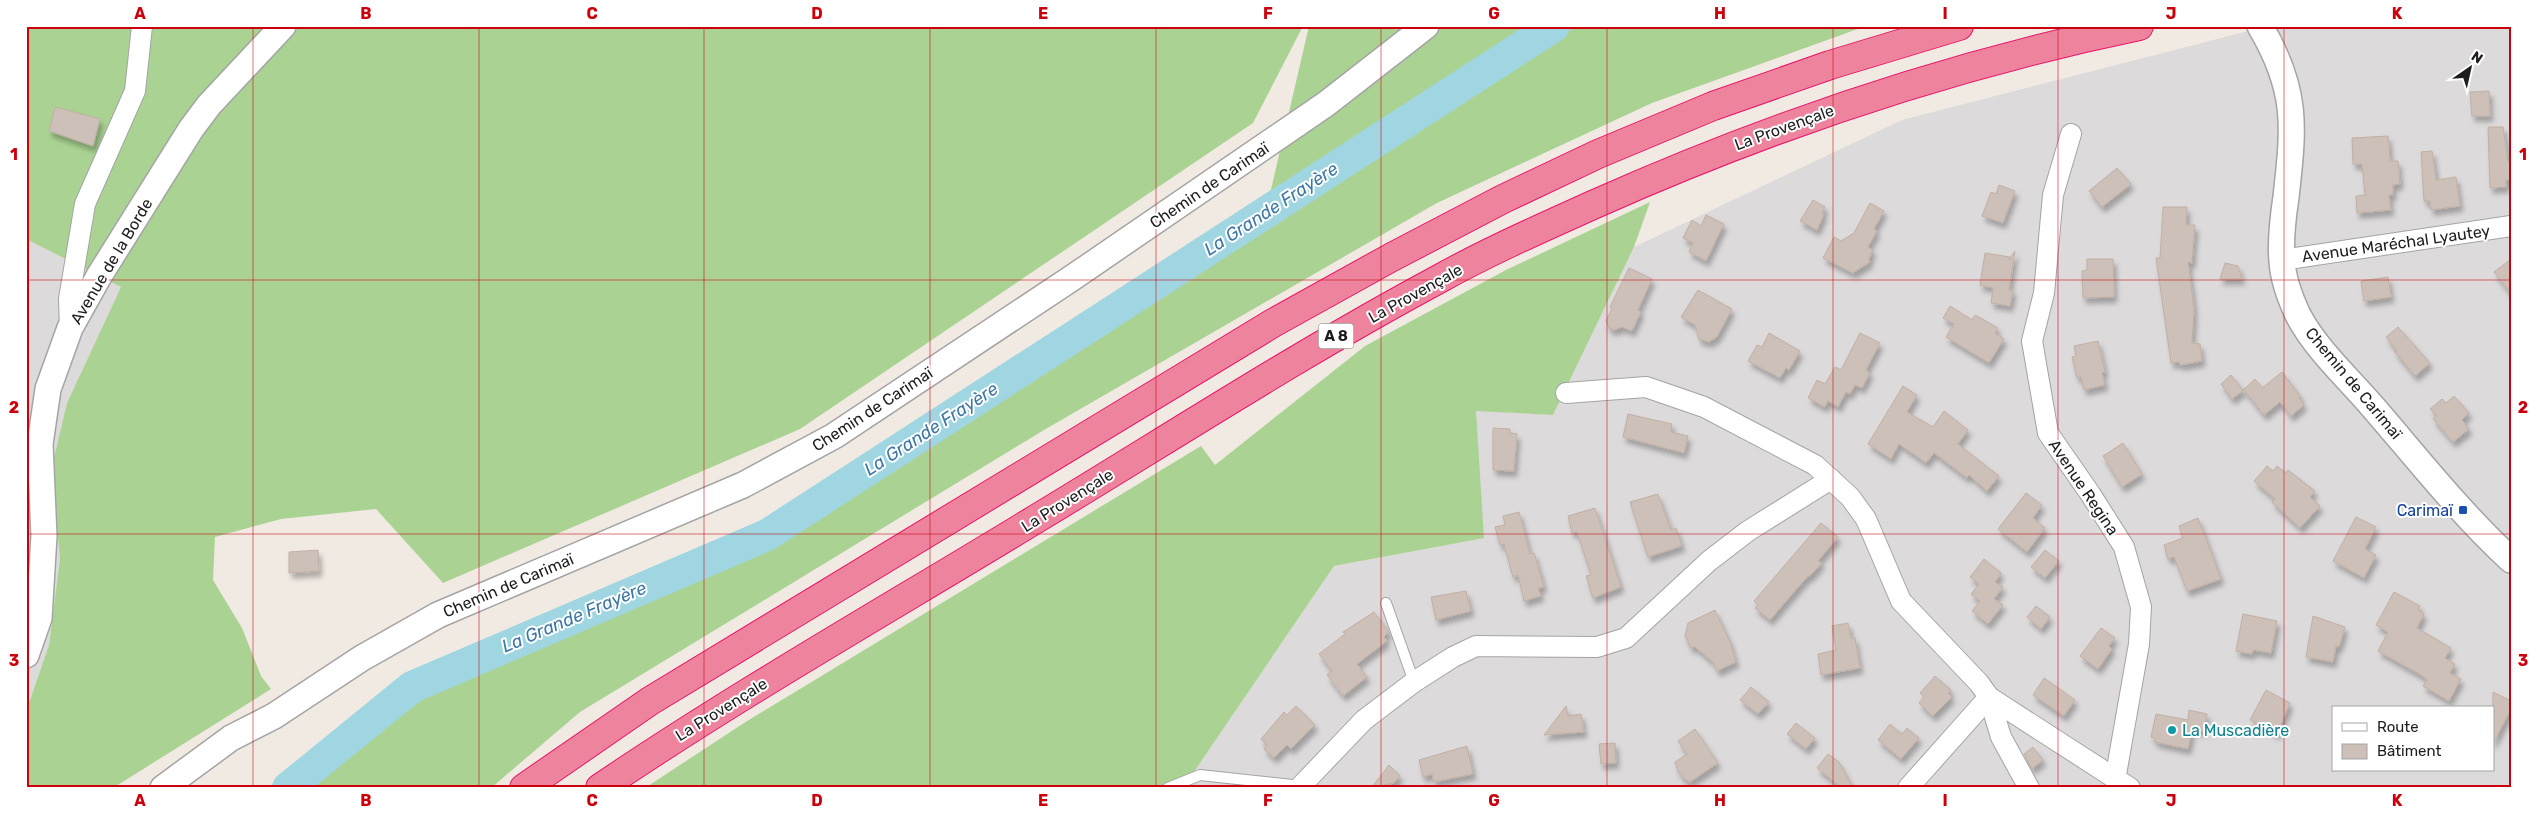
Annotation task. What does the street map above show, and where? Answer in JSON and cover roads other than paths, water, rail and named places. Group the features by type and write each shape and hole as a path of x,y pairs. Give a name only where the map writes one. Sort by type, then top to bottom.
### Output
{"highway":[{"name":"A 8","path":"524,788 650,701 1273,323 1392,256 1503,198 1598,154 1712,106 1830,65 1959,26"},
{"name":"La Provençale","path":"600,788 672,739 807,655 1036,519 1245,390 1440,278 1520,238 1641,183 1753,137 1866,98 2017,55 2139,26"}],"street":[{"path":"70,328 69,299 85,204 135,92 142,26"},
{"name":"Avenue de la Borde","path":"26,655 39,618 43,554 40,444 48,389 70,328 191,129 209,105 283,26"},
{"name":"Chemin de Carimaï","path":"163,788 231,738 274,716 362,658 438,615 735,489 834,436 1080,272 1326,104 1426,26"},
{"name":"Chemin de Carimaï","path":"2260,26 2272,46 2285,78 2292,114 2293,138 2283,218 2282,260 2287,287 2298,316 2312,336 2436,480 2511,560"},
{"name":"Avenue Regina","path":"2071,134 2053,195 2044,293 2032,341 2048,433 2091,495 2124,548 2141,607 2139,644 2123,784"},
{"name":"Avenue Maréchal Lyautey","path":"2282,260 2511,226"},
{"path":"1566,393 1646,386 1704,407 1815,465 1850,497 1866,519 1901,601 1979,683 1989,697 2001,737 2029,788"},
{"path":"1300,787 1364,720 1414,682 1453,657 1476,646 1597,647 1626,638 1709,561 1748,531 1831,480"},
{"path":"1989,697 2123,784"},
{"path":"1908,788 1989,697"},
{"name":"Chemin de Carimaï","path":"191,788 241,749 274,716"}],"lane":[{"path":"1386,603 1414,682"},
{"path":"1168,788 1200,775 1300,787"}],"waterway":[{"name":"La Grande Frayère","path":"288,788 412,687 767,535 1554,26"}],"place":[{"name":"Carimaï","path":"2463,510"},
{"name":"La Muscadière","path":"2172,730"}]}
